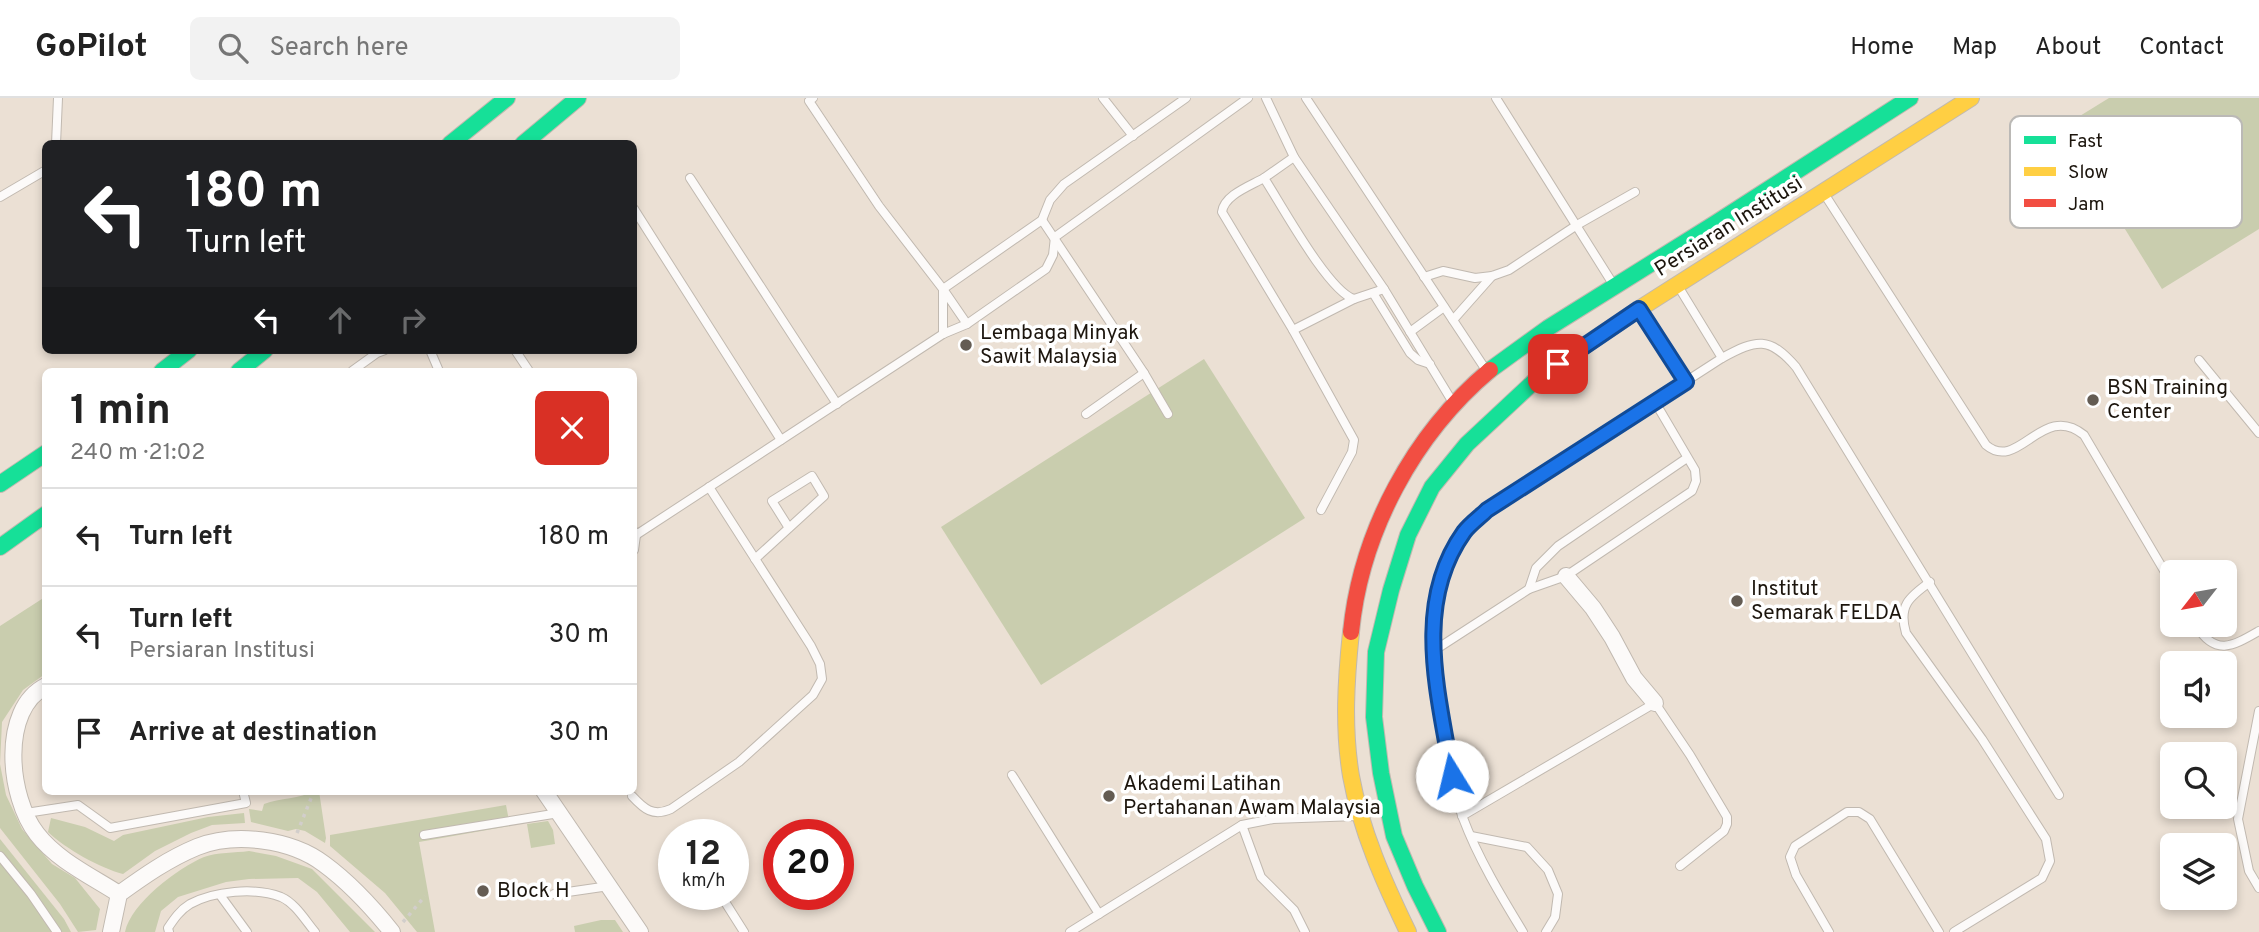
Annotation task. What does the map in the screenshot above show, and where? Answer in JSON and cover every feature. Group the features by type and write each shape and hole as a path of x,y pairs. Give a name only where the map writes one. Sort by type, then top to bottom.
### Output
{"main road":[{"path":"455,140 507,98"},
{"path":"528,140 578,98"},
{"name":"Persiaran Institusi","path":"1438,932 1394,835 1381,773 1374,717 1376,652 1391,590 1408,535 1433,487 1467,444 1537,378 1639,309 1824,192 1914,128 1971,98"},
{"name":"Persiaran Institusi","path":"1408,932 1360,816 1351,775 1344,708 1348,647 1359,587 1376,530 1398,481 1431,431 1487,372 1614,286 1903,104"},
{"path":"166,368 184,354"},
{"path":"243,368 260,354"},
{"path":"0,485 42,456"},
{"path":"0,547 42,517"}],"street":[{"path":"1566,576 1593,608 1634,678 1655,703"},
{"path":"42,688 36,690 18,712 10,738 21,804 36,833 56,853 119,894"},
{"path":"547,795 640,932"},
{"path":"111,932 119,894 158,866 198,846 236,838 280,843 323,863 397,928"}],"lane":[{"path":"56,140 58,98"},
{"path":"1103,98 1133,136"},
{"path":"943,289 1042,220 1050,200 1064,184 1186,98"},
{"path":"637,532 943,334 967,324 1046,269 1053,255 1055,237 1248,98"},
{"path":"1266,98 1294,157 1384,289 1454,404"},
{"path":"1306,98 1487,372"},
{"path":"1496,98 1614,286"},
{"path":"810,99 879,206 967,324"},
{"path":"1294,157 1231,197 1223,205 1222,212 1293,330 1354,440 1352,452 1321,510"},
{"path":"0,197 42,172"},
{"path":"690,178 837,404"},
{"path":"1264,178 1328,278 1345,296 1354,299"},
{"path":"1424,277 1443,271 1475,278 1510,270 1577,225 1635,192"},
{"path":"1824,192 1986,445 1993,451 2002,452 2011,450 2056,425 2067,424 2076,428 2084,435 2160,564"},
{"path":"637,214 781,440"},
{"path":"1042,220 1144,373 1168,414"},
{"path":"1452,320 1492,276"},
{"path":"1678,286 1722,358"},
{"path":"943,289 943,334"},
{"path":"1293,330 1354,299 1384,289"},
{"path":"1373,293 1410,353 1418,360 1430,364"},
{"path":"1410,332 1444,307"},
{"path":"1639,309 1686,382"},
{"path":"1523,932 1471,836 1462,816 1452,776 1432,652 1434,614 1441,580 1450,555 1466,530 1487,510 1722,358 1758,343 1773,345 1796,367 2059,795"},
{"path":"356,368 376,354"},
{"path":"2199,360 2259,433"},
{"path":"1086,414 1144,373"},
{"path":"1432,652 1529,589 1566,576 1692,491 1696,481 1695,470 1655,402"},
{"path":"1529,589 1536,568 1558,546 1687,458"},
{"path":"755,559 789,528 824,496 812,477 772,501 789,528"},
{"path":"632,796 642,807 653,813 663,813 671,809 739,762 813,695 822,679 820,664 811,646 709,487"},
{"path":"1930,582 1905,604 1902,619 1906,632 1982,739 2046,839 2050,860 2042,878 1954,932"},
{"path":"2207,637 2223,647 2235,645 2259,631"},
{"path":"1462,816 1655,703 1727,817 1724,831 1680,866"},
{"path":"2259,711 2238,820 2249,871 2259,888"},
{"path":"1012,775 1099,914"},
{"path":"26,813 78,805 110,828 246,803 244,795"},
{"path":"1829,932 1796,875 1790,857 1795,846 1847,813 1859,812 1870,819 1939,932"},
{"path":"424,835 559,813"},
{"path":"1070,932 1242,825 1273,819 1360,816"},
{"path":"1242,825 1261,877 1294,910 1305,932"},
{"path":"1471,836 1527,847 1548,870 1558,894 1555,917 1546,932"},
{"path":"0,856 57,932"},
{"path":"554,894 609,886"},
{"path":"169,932 168,928 176,916 190,905 220,895 241,892 283,898 298,910 315,932"},
{"path":"220,895 247,932"},
{"path":"730,910 744,932"}],"path":[{"path":"291,848 312,795"},
{"path":"397,928 425,897"}],"green space":[{"path":"2109,98 2259,98 2259,229 2162,289 2124,228 2242,228 2242,116 2080,116"},
{"path":"1204,359 1305,518 1041,685 941,527"},
{"path":"42,599 42,676 23,690 2,722 0,764 0,626"},
{"path":"0,764 6,795 22,829 52,864 75,878 100,909 96,930 78,932 60,904 0,828"},
{"path":"320,795 325,843 305,831 288,831 251,822 249,809 262,811 264,804"},
{"path":"506,805 510,826 419,842 435,932 417,932 385,893 330,846 330,835"},
{"path":"244,813 245,823 212,825 191,833 155,851 123,874 84,857 48,832 51,818 85,827 114,841 123,835 208,817"},
{"path":"548,821 553,830 555,844 531,848 527,824"},
{"path":"0,839 64,919 71,932 0,932"},
{"path":"249,851 276,856 312,869 375,932 350,932 317,892 298,878 226,882 178,897 161,911 155,932 125,932 129,921 146,898 182,869 209,855"},
{"path":"615,920 623,932 575,932 574,926"}],"traffic: fast":[{"path":"455,140 507,98"},
{"path":"528,140 578,98"},
{"path":"1490,370 1548,328 1910,98"},
{"path":"166,368 184,354"},
{"path":"243,368 260,354"},
{"path":"1438,932 1394,836 1381,773 1374,717 1376,652 1408,535 1432,487 1467,444 1541,375"},
{"path":"0,484 42,456"},
{"path":"0,547 42,517"}],"traffic: slow":[{"path":"1541,375 1639,309 1971,98"},
{"path":"1351,632 1346,704 1351,776 1367,836 1408,932"}],"traffic: jam":[{"path":"1351,632 1366,557 1396,487 1415,454 1438,424 1463,395 1490,370"}],"place":[{"name":"Lembaga Minyak Sawit Malaysia","path":"966,345"},
{"name":"BSN Training Center","path":"2093,400"},
{"name":"Institut Semarak FELDA","path":"1737,601"},
{"name":"Akademi Latihan Pertahanan Awam Malaysia","path":"1109,796"},
{"name":"Block H","path":"483,891"}],"route":[{"path":"1452,776 1432,652 1434,614 1441,580 1450,555 1466,530 1487,510 1686,382 1639,309 1558,364"}]}
